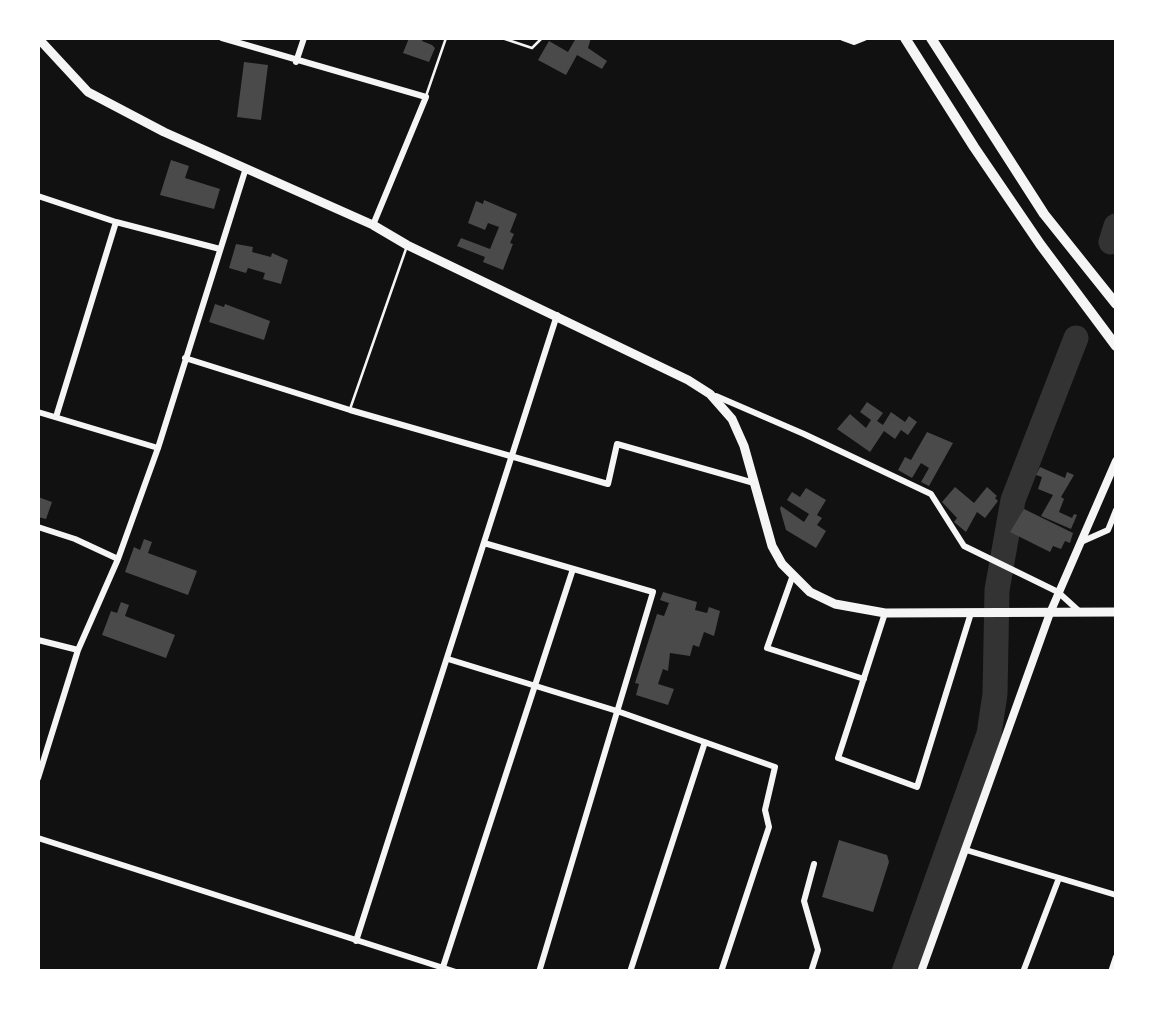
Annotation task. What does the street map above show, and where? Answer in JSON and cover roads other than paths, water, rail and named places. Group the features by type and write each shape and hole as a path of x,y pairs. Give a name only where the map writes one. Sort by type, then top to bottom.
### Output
{"highway":[{"path":"905,38 1040,244 1116,346"},
{"path":"931,38 1044,214 1116,304"}],"main road":[{"path":"38,38 88,92 245,171 373,226 557,315 710,394 732,419 744,446 772,546 782,564 810,592 835,604 886,613 1116,614"}],"street":[{"path":"222,38 426,97 373,226"},
{"path":"296,62 304,38"},
{"path":"843,38 854,42 864,38"},
{"path":"38,778 78,650 118,558 158,448 245,171"},
{"path":"38,196 116,222 220,249"},
{"path":"56,417 116,222"},
{"path":"356,941 557,315"},
{"path":"186,358 608,484 618,444 754,484"},
{"path":"710,394 930,494 964,546 1058,592 1077,611"},
{"path":"38,412 158,448"},
{"path":"921,972 1058,592 1116,461"},
{"path":"1081,542 1108,530 1116,510"},
{"path":"38,527 118,558"},
{"path":"484,543 653,592 539,972"},
{"path":"443,968 573,569"},
{"path":"793,576 767,648 864,679"},
{"path":"886,613 838,758 917,787 975,613"},
{"path":"38,640 78,650"},
{"path":"448,659 617,711 775,767 765,810 768,827 721,972"},
{"path":"630,972 705,742"},
{"path":"38,838 456,972"},
{"path":"966,850 1116,895"},
{"path":"811,972 818,950 804,901 814,864"},
{"path":"1023,972 1059,878"},
{"path":"1111,972 1116,957"}],"lane":[{"path":"426,97 446,38"},
{"path":"502,38 532,48 542,38"},
{"path":"350,410 407,245"}],"waterway":[{"path":"1111,242 1116,226"},
{"path":"904,972 989,734 995,694 997,590 1013,500 1076,338"}]}
